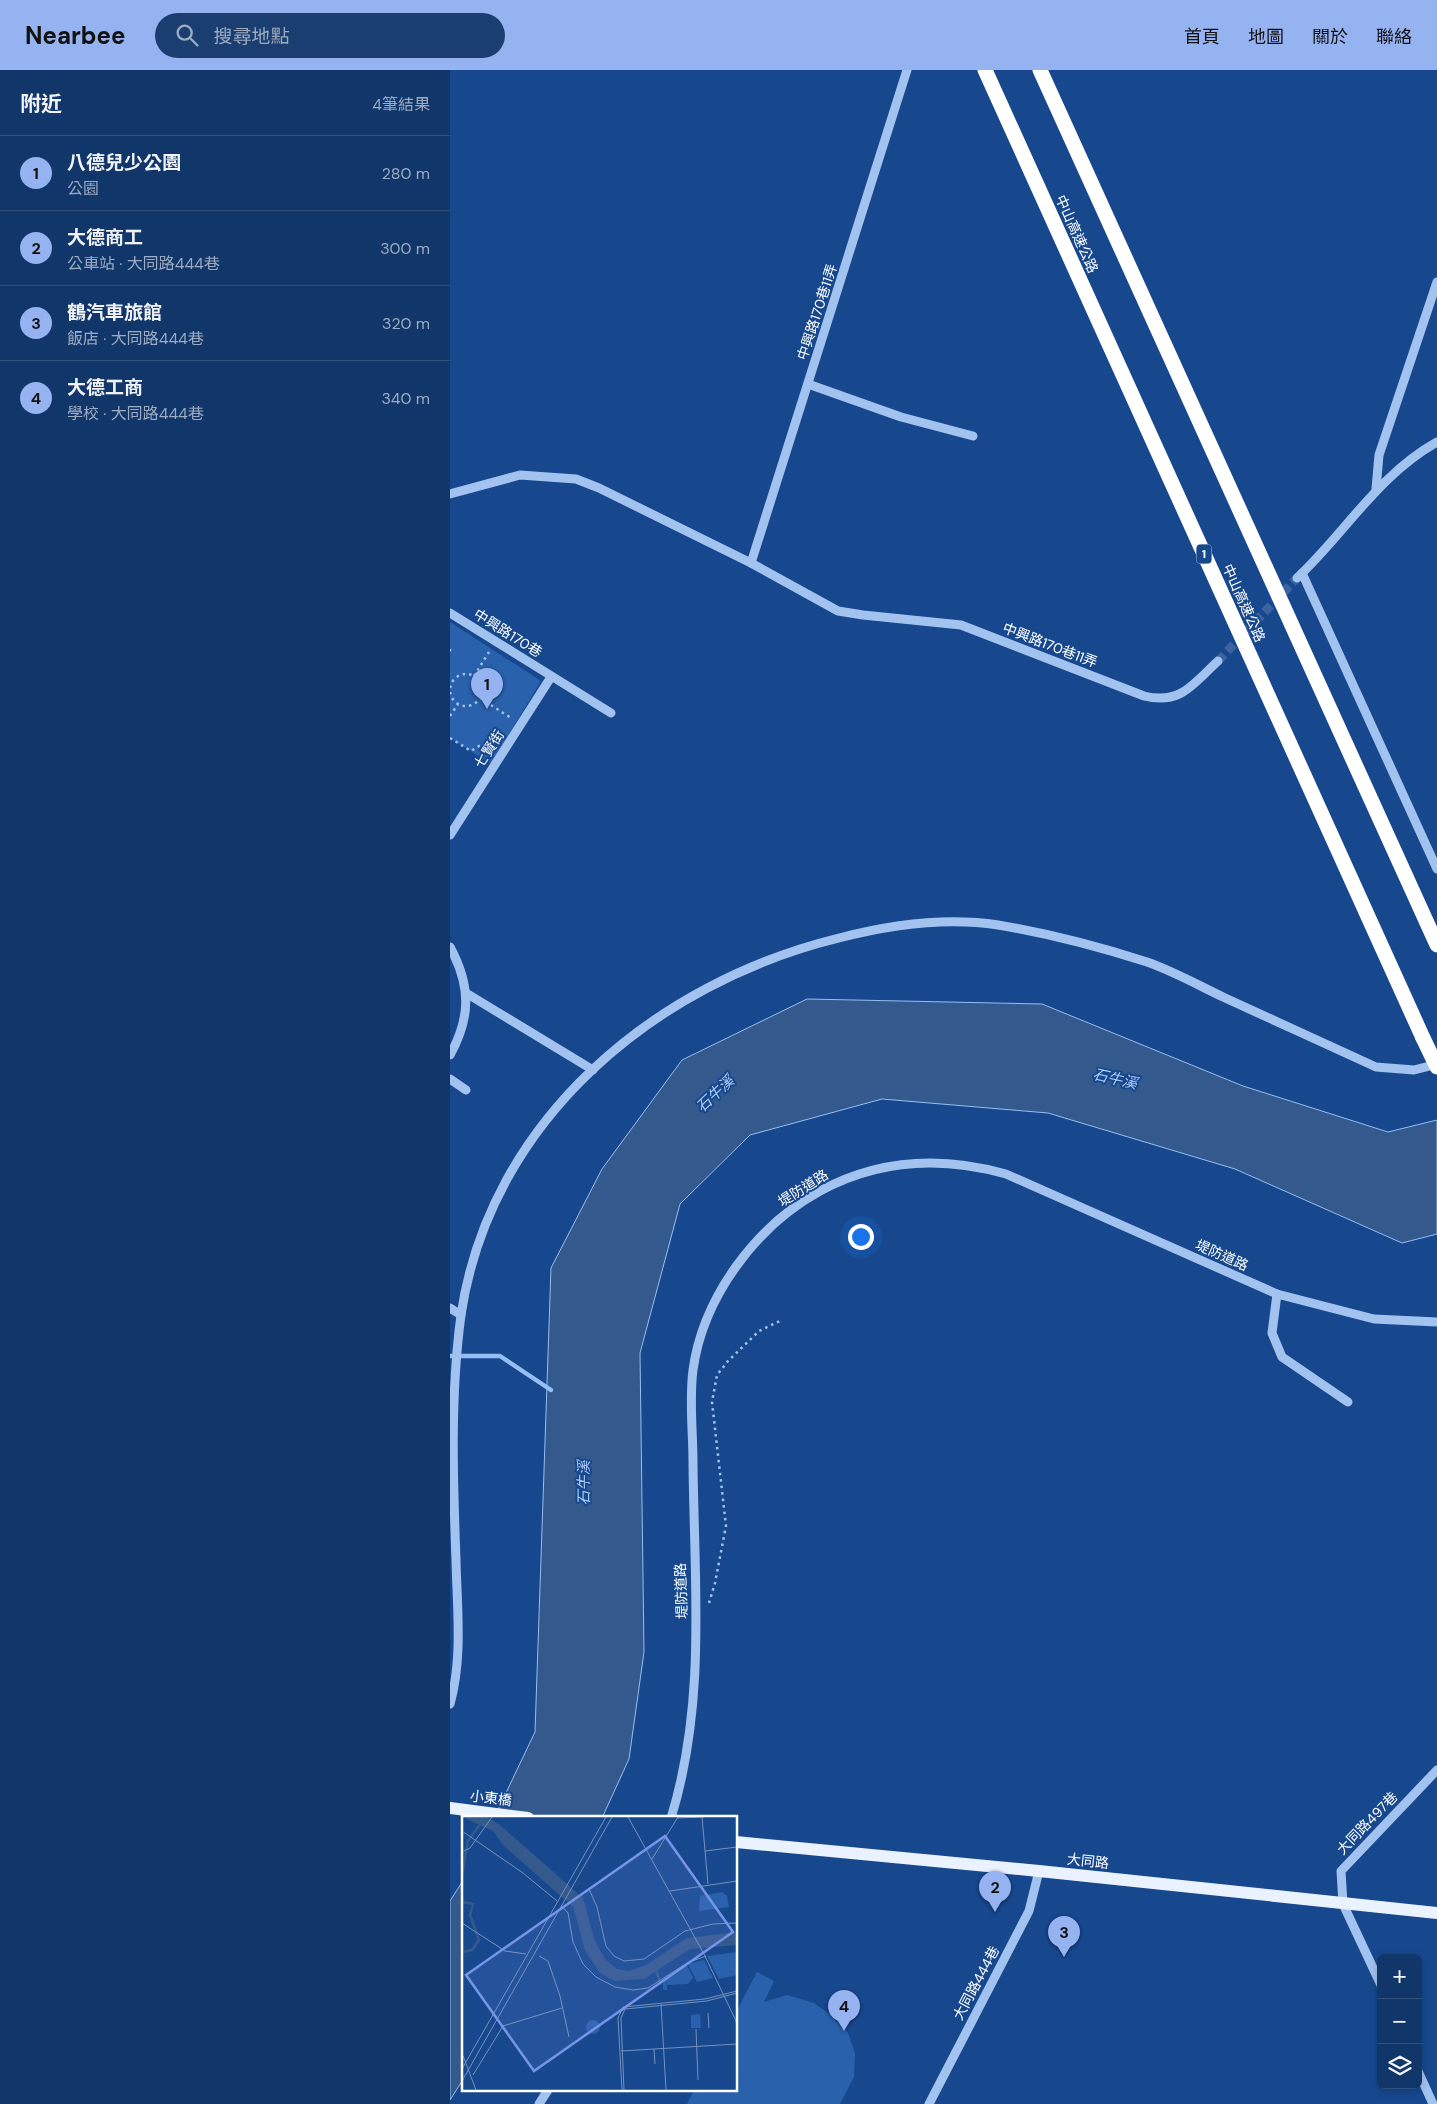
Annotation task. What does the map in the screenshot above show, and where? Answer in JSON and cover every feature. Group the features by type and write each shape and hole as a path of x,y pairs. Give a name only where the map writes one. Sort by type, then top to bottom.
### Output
{"highway":[{"name":"中山高速公路","path":"985,70 1423,1038 1437,1065"},
{"path":"1040,70 1437,946"}],"main road":[{"name":"小東橋","path":"450,1808 512,1816"},
{"name":"大同路","path":"738,1842 1039,1871 1437,1913"}],"street":[{"name":"中興路170巷11弄","path":"751,563 908,70"},
{"path":"1376,489 1380,454 1437,282"},
{"path":"808,384 901,417 973,436"},
{"path":"1437,442 1416,454 1376,489 1300,576 1437,869"},
{"name":"中興路170巷11弄","path":"450,494 520,475 576,479 599,488 751,563 838,611 961,625 1144,696 1160,700 1175,698 1218,661"},
{"name":"中興路170巷","path":"450,613 611,713"},
{"name":"七賢街","path":"450,835 552,677"},
{"path":"450,1704 458,1646 452,1412 461,1315 476,1253 500,1194 531,1139 567,1096 593,1070 633,1033 664,1011 717,981 801,947 876,928 955,923 996,925 1045,935 1149,963 1376,1067 1414,1070 1437,1065"},
{"path":"450,947 457,960 466,993 467,1011 463,1027 450,1055"},
{"path":"466,993 593,1070"},
{"path":"450,1079 466,1090"},
{"name":"堤防道路","path":"672,1816 682,1782 693,1715 696,1651 693,1370 706,1323 726,1282 777,1221 813,1195 853,1176 875,1169 919,1162 963,1164 1006,1174 1277,1294 1374,1320 1437,1322"},
{"path":"1277,1294 1272,1333 1282,1356 1348,1402"},
{"path":"450,1308 461,1315"},
{"name":"大同路497巷","path":"1343,1904 1341,1871 1437,1770"},
{"name":"大同路444巷","path":"928,2104 1029,1911 1039,1871"},
{"path":"1343,1904 1377,1976"},
{"path":"1422,2080 1433,2104"},
{"path":"539,2104 547,2092"}],"path":[{"path":"474,676 495,642"},
{"path":"450,649 450,654"},
{"path":"464,674 479,680 482,689 480,698 468,706 458,704 452,696 450,687 455,678 464,674"},
{"path":"480,698 521,724"},
{"path":"450,716 458,704"},
{"path":"450,738 471,751 484,746 497,750"},
{"path":"707,1608 715,1583 726,1526 712,1402 717,1375 728,1361 759,1331 782,1320"}],"shaded area":[{"path":"450,622 541,681 491,764 450,738"},
{"path":"757,1972 774,1981 764,2002 787,1995 814,2003 835,2018 848,2033 855,2053 854,2077 840,2104 687,2104 693,2092 738,2092 738,2008"}],"water":[{"name":"石牛溪","path":"807,999 1042,1004 1243,1086 1388,1132 1437,1120 1437,1234 1402,1243 1235,1169 1048,1113 882,1099 750,1135 680,1204 640,1353 644,1652 629,1759 603,1816 495,1816 535,1732 551,1268 602,1169 682,1060"},
{"path":"462,1882 462,2081 450,2100 450,1901"}],"waterway":[{"path":"450,1356 500,1356 551,1390"}],"tunnel":[{"path":"1218,661 1297,578"}],"place":[{"name":"八德兒少公園","path":"487,709"},
{"name":"大德商工","path":"995,1912"},
{"name":"鶴汽車旅館","path":"1064,1957"},
{"name":"大德工商","path":"844,2031"}]}
